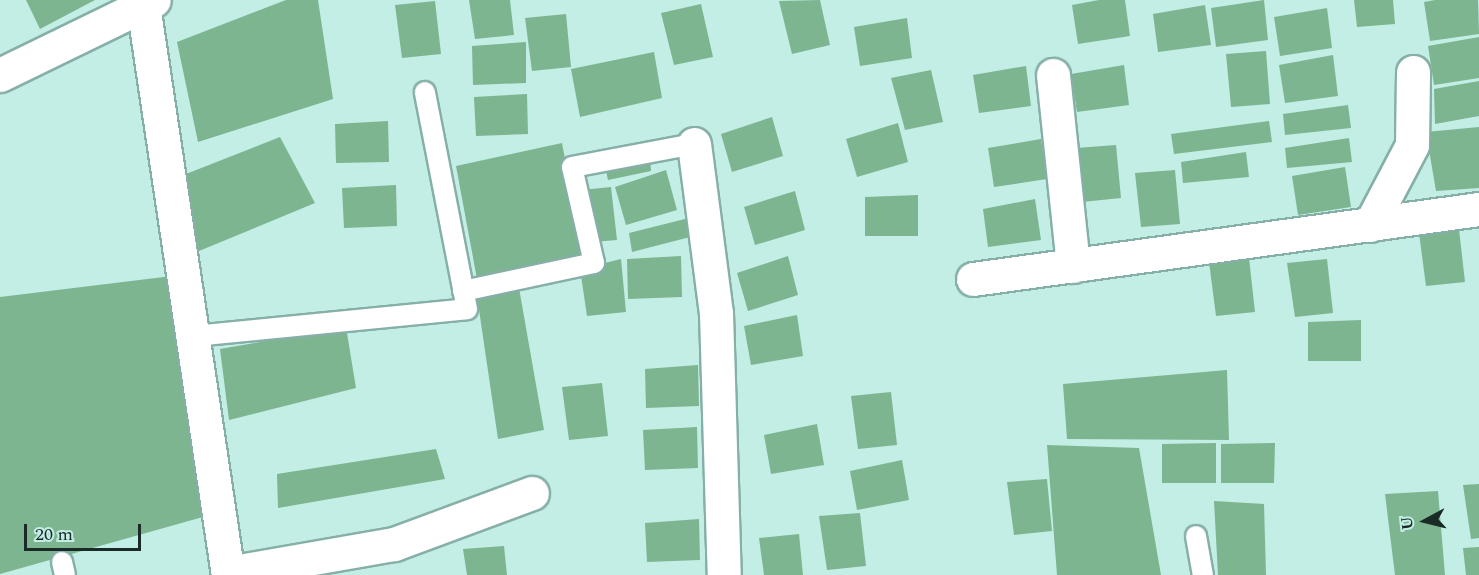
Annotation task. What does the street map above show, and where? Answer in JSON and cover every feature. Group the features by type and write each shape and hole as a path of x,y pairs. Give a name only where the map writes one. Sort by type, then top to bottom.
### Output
{"street":[{"path":"0,75 148,2 228,574 394,544 532,493"},
{"path":"1370,225 1412,145 1413,72"},
{"path":"1053,75 1073,266"},
{"path":"694,144 716,313 724,575"},
{"path":"973,279 1479,210"}],"lane":[{"path":"194,336 467,309 425,92"},
{"path":"463,291 594,263 572,167 694,144"},
{"path":"1196,536 1203,575"}],"building":[{"path":"26,0 95,0 40,29"},
{"path":"286,0 318,0 333,99 198,142 177,42"},
{"path":"469,0 510,0 514,35 475,39"},
{"path":"820,0 830,45 792,54 779,1"},
{"path":"1099,0 1125,0 1130,36 1078,44 1072,5"},
{"path":"1264,0 1268,40 1216,47 1211,8"},
{"path":"1354,0 1393,0 1395,24 1357,27"},
{"path":"1478,0 1479,34 1430,41 1424,2"},
{"path":"435,1 441,54 402,58 395,5"},
{"path":"701,4 713,57 674,65 661,13"},
{"path":"1205,5 1211,45 1158,52 1153,14"},
{"path":"1327,8 1332,48 1280,56 1274,17"},
{"path":"566,14 571,67 532,71 525,18"},
{"path":"907,18 912,58 860,66 854,27"},
{"path":"1479,37 1479,78 1434,85 1428,46"},
{"path":"526,42 526,83 473,85 472,46"},
{"path":"1266,51 1270,104 1231,107 1226,54"},
{"path":"654,52 662,98 580,117 571,69"},
{"path":"1333,55 1338,96 1285,103 1279,65"},
{"path":"1124,65 1129,105 1077,112 1071,74"},
{"path":"1026,66 1031,106 979,113 973,75"},
{"path":"931,70 943,122 905,130 891,78"},
{"path":"1479,81 1479,116 1435,124 1434,89"},
{"path":"527,94 528,134 476,136 474,97"},
{"path":"1348,105 1351,128 1285,135 1283,114"},
{"path":"772,117 783,156 732,172 721,134"},
{"path":"388,121 389,162 336,163 335,124"},
{"path":"1269,121 1272,142 1174,154 1171,134"},
{"path":"898,123 908,162 857,177 846,139"},
{"path":"1479,127 1479,188 1436,191 1426,132"},
{"path":"280,137 315,203 199,251 186,174"},
{"path":"1349,138 1352,162 1287,168 1285,148"},
{"path":"1041,139 1047,179 994,187 988,148"},
{"path":"562,143 584,258 477,279 456,166"},
{"path":"1116,145 1121,198 1082,202 1076,148"},
{"path":"1246,152 1249,177 1183,183 1181,162"},
{"path":"650,157 651,171 608,180 605,166"},
{"path":"1345,167 1351,207 1298,215 1292,176"},
{"path":"666,170 677,210 626,225 615,187"},
{"path":"1175,170 1180,224 1141,227 1135,173"},
{"path":"396,185 397,226 344,228 342,188"},
{"path":"611,187 617,240 593,242 581,190"},
{"path":"795,191 805,230 755,245 744,207"},
{"path":"918,195 918,236 865,236 865,197"},
{"path":"1035,199 1041,240 988,247 983,209"},
{"path":"689,218 690,237 632,252 629,233"},
{"path":"1459,229 1465,282 1426,286 1419,233"},
{"path":"681,256 682,297 628,299 627,259"},
{"path":"788,256 798,295 748,311 737,273"},
{"path":"1249,258 1255,312 1216,316 1209,262"},
{"path":"621,259 626,312 587,316 580,269"},
{"path":"1327,259 1333,313 1295,317 1287,263"},
{"path":"172,276 210,515 0,574 0,297"},
{"path":"519,288 544,430 498,439 477,296"},
{"path":"797,315 803,356 751,365 744,326"},
{"path":"1361,320 1361,361 1308,361 1308,322"},
{"path":"346,327 356,388 229,420 220,349"},
{"path":"698,365 699,406 646,408 645,369"},
{"path":"1227,370 1229,440 1067,439 1063,384"},
{"path":"602,383 608,436 569,440 562,387"},
{"path":"891,392 897,445 858,449 851,396"},
{"path":"817,424 824,465 771,474 764,435"},
{"path":"697,427 698,468 645,470 643,430"},
{"path":"1216,443 1216,483 1162,483 1162,444"},
{"path":"1275,443 1274,483 1221,483 1221,444"},
{"path":"1047,445 1139,448 1161,575 1057,575"},
{"path":"436,449 445,479 278,508 277,474"},
{"path":"902,460 909,500 857,510 850,471"},
{"path":"1047,479 1052,531 1014,535 1007,482"},
{"path":"1479,484 1479,538 1471,539 1463,485"},
{"path":"1438,491 1445,575 1395,575 1385,494"},
{"path":"1214,501 1264,504 1266,575 1218,575"},
{"path":"860,513 866,566 827,570 819,516"},
{"path":"699,519 700,560 647,562 645,523"},
{"path":"799,534 803,575 764,575 759,538"},
{"path":"504,546 507,575 467,575 463,549"},
{"path":"1479,547 1479,575 1466,575 1463,548"}]}
